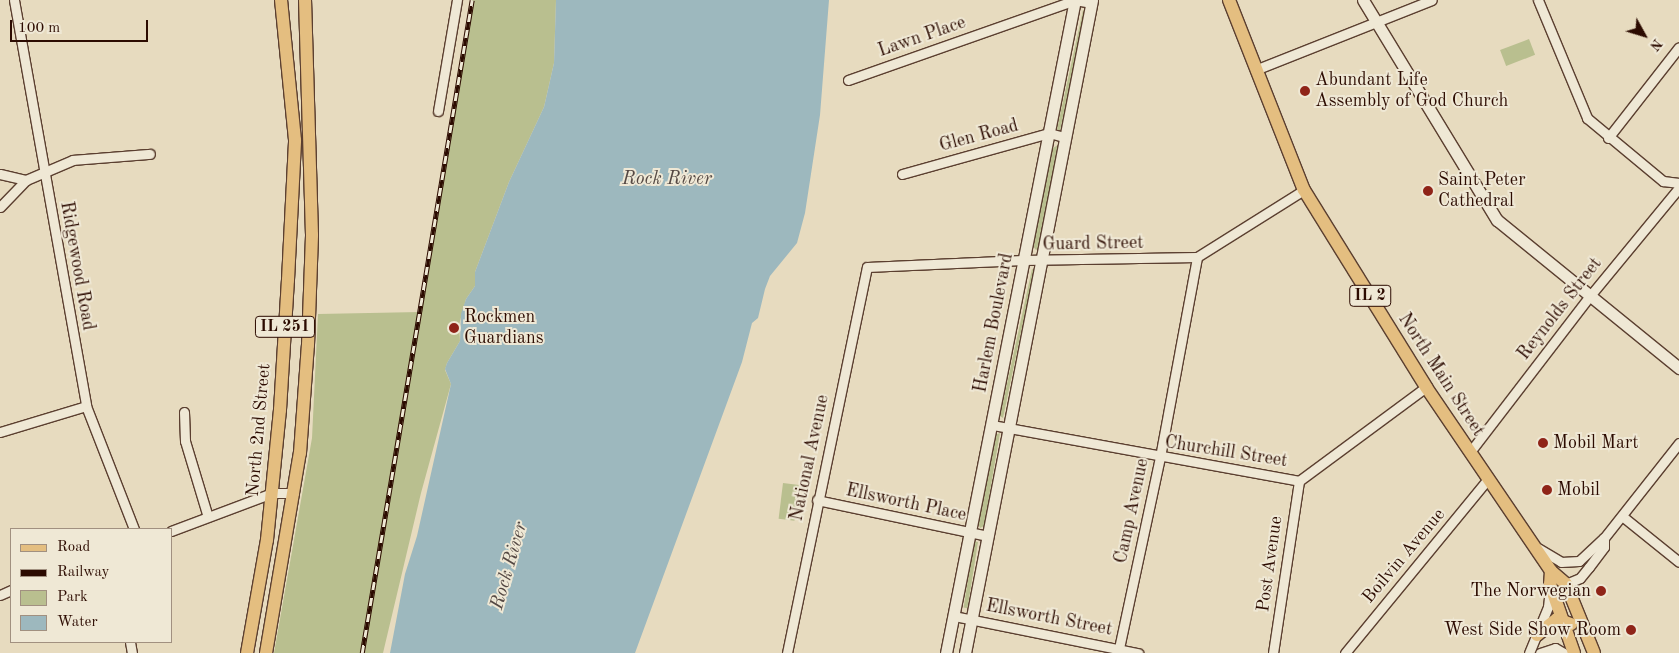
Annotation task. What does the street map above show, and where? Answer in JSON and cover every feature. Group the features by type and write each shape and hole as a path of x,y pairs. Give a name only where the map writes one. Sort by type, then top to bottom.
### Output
{"main road":[{"name":"North 2nd Street","path":"247,653 267,540 280,410 295,140 281,0"},
{"name":"IL 251","path":"266,653 294,493 307,355 312,235 305,0"},
{"name":"North Main Street","path":"1229,0 1255,70 1304,190 1426,386 1488,479 1536,546 1551,577 1574,653"},
{"name":"North Main Street","path":"1551,577 1566,584 1594,653"},
{"path":"1537,635 1551,622 1564,620 1580,633 1589,653"}],"street":[{"name":"Ridgewood Road","path":"14,0 86,406 134,528"},
{"path":"438,111 457,0"},
{"name":"Lawn Place","path":"848,80 1075,0 1092,2"},
{"name":"Harlem Boulevard","path":"946,653 1075,0"},
{"path":"1362,0 1497,220 1589,297 1679,368"},
{"path":"1255,70 1432,0"},
{"path":"1538,0 1586,118 1608,138 1663,181 1679,183"},
{"name":"Harlem Boulevard","path":"965,653 1010,428 1064,137 1092,2"},
{"path":"1608,138 1679,47"},
{"path":"1050,133 1064,137"},
{"name":"Glen Road","path":"902,174 1050,133"},
{"path":"0,206 26,180 73,160 150,154"},
{"path":"0,174 26,180"},
{"name":"Reynolds Street","path":"1470,452 1589,297 1679,188"},
{"path":"1197,257 1304,190"},
{"name":"Guard Street","path":"866,270 872,265 1197,257"},
{"name":"Camp Avenue","path":"1118,651 1160,457 1197,257"},
{"name":"National Avenue","path":"787,653 817,500 866,270"},
{"name":"Churchill Street","path":"992,425 1160,457 1234,467 1299,480 1426,386"},
{"path":"0,432 86,406"},
{"path":"184,412 185,441 208,517"},
{"path":"1536,546 1556,559 1574,562 1604,538 1679,443"},
{"name":"Boilvin Avenue","path":"1345,653 1488,479"},
{"name":"Post Avenue","path":"1273,653 1299,480"},
{"path":"172,531 272,493 294,493"},
{"name":"Ellsworth Place","path":"817,500 988,536"},
{"path":"1622,516 1679,562"},
{"path":"1566,584 1580,578 1604,547 1604,538"},
{"path":"1529,653 1548,607 1551,577"},
{"name":"Ellsworth Street","path":"954,616 1118,651 1138,653"},
{"path":"1540,653 1555,648 1564,653"}],"green space":[{"path":"472,0 556,0 554,63 544,107 509,182 475,272 475,286 466,299 459,325 460,341 447,363 445,370 451,384 421,493 383,653 274,653 312,438 318,314 420,312"},
{"path":"1083,10 1085,11 1060,131 1057,129"},
{"path":"1529,39 1535,55 1506,66 1500,50"},
{"path":"1058,145 1039,248 1036,250 1033,246 1053,148"},
{"path":"1032,269 1034,270 1003,418 1000,416"},
{"path":"1000,433 984,526 980,528 978,523 995,435"},
{"path":"783,483 799,485 794,521 779,519"},
{"path":"974,541 978,542 968,608 964,608"}],"water":[{"name":"Rock River","path":"556,0 829,0 820,115 805,213 797,243 770,276 758,318 752,323 742,362 635,653 390,653 405,574 417,536 451,384 445,369 460,341 461,314 466,299 475,286 475,272 509,182 544,107 554,63"}],"railway":[{"path":"362,653 472,0"}],"place":[{"name":"Abundant Life Assembly of God Church","path":"1305,91"},
{"name":"Saint Peter Cathedral","path":"1428,191"},
{"name":"Rockmen Guardians","path":"454,328"},
{"name":"Mobil Mart","path":"1543,443"},
{"name":"Mobil","path":"1547,490"},
{"name":"The Norwegian","path":"1601,591"},
{"name":"West Side Show Room","path":"1631,630"}]}
